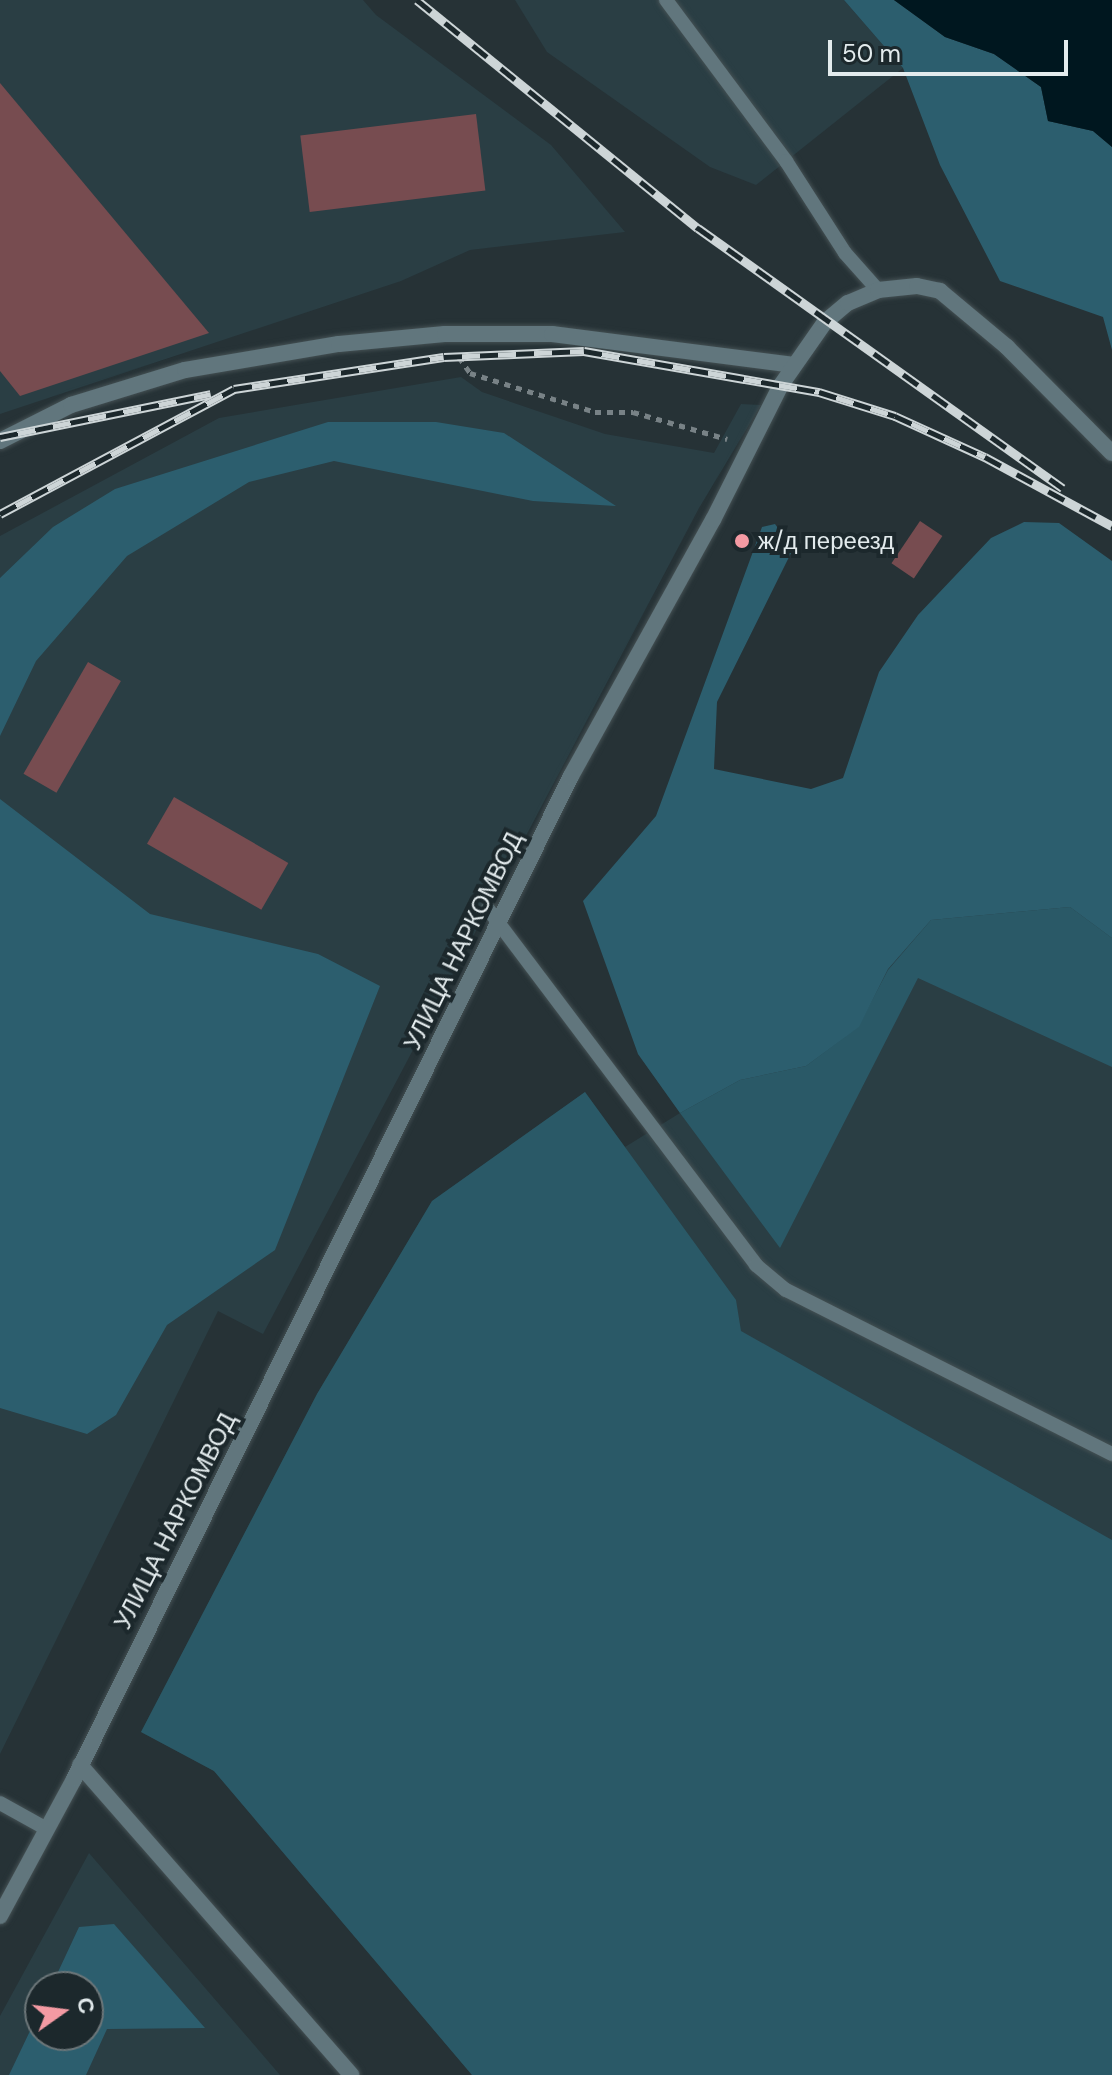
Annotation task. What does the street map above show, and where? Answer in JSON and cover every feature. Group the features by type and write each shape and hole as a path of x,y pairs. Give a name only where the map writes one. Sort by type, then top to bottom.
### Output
{"street":[{"name":"УЛИЦА НАРКОМВОД","path":"0,1916 80,1765 571,776 794,365 825,322 848,303 878,290 917,286 957,303 1112,453"},
{"path":"0,441 71,405 185,370 258,355 445,334 552,334 794,365"},
{"path":"80,1765 351,2075"}],"lane":[{"path":"666,0 786,161 845,253 878,290"},
{"path":"488,909 756,1265 786,1290 1112,1454"},
{"path":"0,1803 47,1829"}],"path":[{"path":"445,334 470,373 595,412 633,412 700,429 751,448"}],"shaded area":[{"path":"0,0 363,0 376,15 551,145 625,232 470,250 401,281 0,414"},
{"path":"515,0 844,0 903,68 756,185 710,167 547,52"},
{"path":"844,0 894,0 945,37 994,54 1041,87 1048,121 1093,131 1112,147 1112,350 1103,317 1000,281 940,165 903,68"},
{"path":"894,0 1112,0 1112,147 1093,131 1048,121 1041,87 994,54 945,37"},
{"path":"461,377 482,392 605,434 714,453 741,404 761,405 699,508 263,1334 218,1311 0,1754 0,536 219,418"},
{"path":"328,422 436,422 504,433 616,506 533,501 334,461 249,482 127,556 36,661 0,736 0,578 53,527 115,489"},
{"path":"1024,522 1059,523 1112,561 1112,938 1070,907 931,920 888,969 859,1027 806,1066 740,1080 680,1113 638,1054 583,901 656,816 762,527 775,524 793,549 717,702 714,769 811,789 843,778 879,672 918,615 991,538"},
{"path":"1112,690 1112,2075 472,2075 214,1771 141,1732 317,1394 432,1201 585,1092 625,1147 680,1113 638,1054"},
{"path":"0,799 150,914 318,954 380,986 275,1250 167,1325 116,1415 87,1434 0,1408"},
{"path":"1070,907 1112,938 1112,1067 918,978 780,1248 680,1113 740,1080 806,1066 858,1027 888,970 931,920"},
{"path":"585,1092 736,1300 741,1331 1112,1540 1112,2075 472,2075 214,1771 141,1732 317,1394 432,1201"},
{"path":"89,1853 280,2075 0,2075 0,2016 24,1972 24,2051 104,2051 104,1971 25,1971"},
{"path":"114,1924 205,2028 107,2029 104,2036 104,1971 58,1971 79,1927"},
{"path":"24,2044 24,2051 97,2051 86,2075 9,2075"}],"building":[{"path":"0,83 209,333 20,396 0,371"},
{"path":"476,114 485,190 310,212 300,136"},
{"path":"920,521 942,536 914,578 891,563"},
{"path":"88,662 121,681 56,793 24,774"},
{"path":"174,797 288,863 261,910 147,844"}],"railway":[{"path":"417,0 698,228 1063,488"},
{"path":"0,514 234,389 444,357 584,351 819,392 895,416 985,457 1112,526"},
{"path":"0,437 211,394"}],"place":[{"name":"ж/д переезд","path":"742,541"}]}
